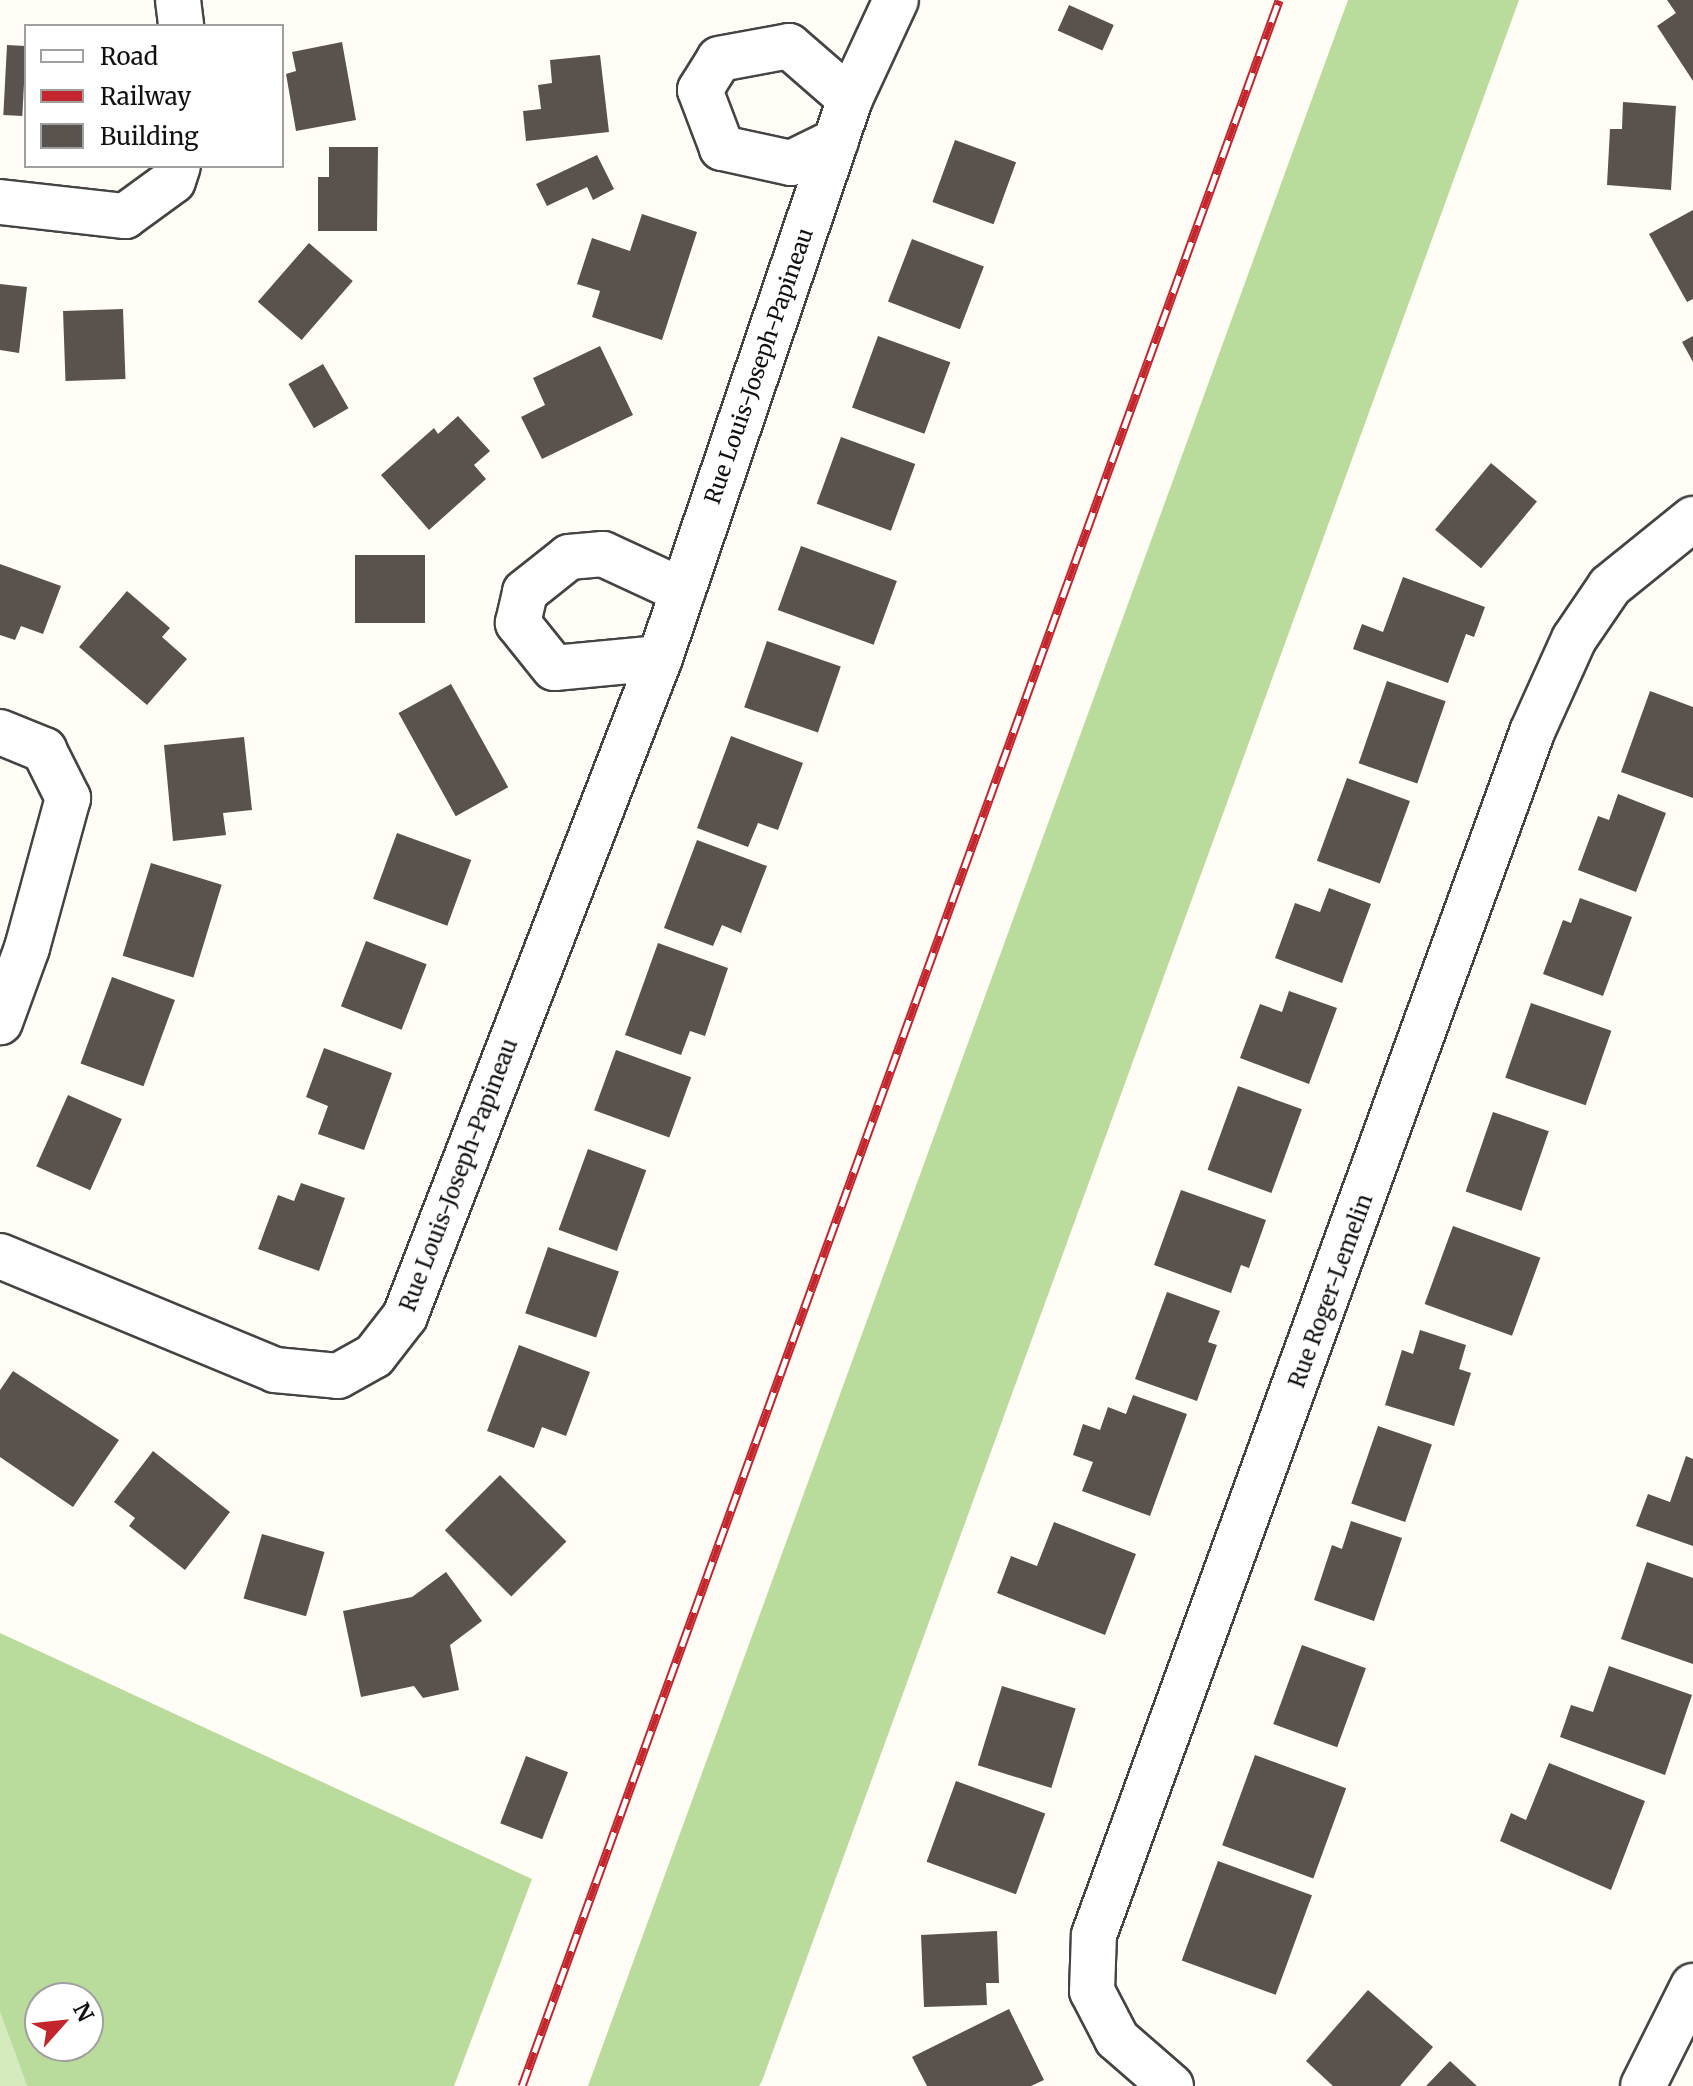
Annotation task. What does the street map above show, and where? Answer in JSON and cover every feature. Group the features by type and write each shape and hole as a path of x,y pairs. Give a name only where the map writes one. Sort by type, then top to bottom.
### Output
{"street":[{"path":"178,0 181,24"},
{"name":"Rue Louis-Joseph-Papineau","path":"0,1256 275,1370 338,1376 374,1356 405,1316 660,658 850,99 896,0"},
{"path":"836,141 791,163 722,148 700,90 719,59 789,46 850,99"},
{"path":"0,202 125,216 173,181 177,168"},
{"name":"Rue Roger-Lemelin","path":"1171,2086 1117,2039 1092,1991 1094,1935 1532,732 1574,639 1610,586 1693,519"},
{"path":"660,658 554,668 518,623 525,592 569,557 603,554 683,591"},
{"path":"0,732 44,750 68,798 27,948 0,1022"},
{"path":"1643,2086 1693,1986"}],"green space":[{"path":"1348,0 1519,0 762,2081 759,2086 588,2086"},
{"path":"0,1633 532,1879 454,2086 27,2086 0,2012"},
{"path":"0,2012 27,2086 0,2086"}],"building":[{"path":"1667,0 1693,0 1693,81 1657,26 1676,13"},
{"path":"1069,5 1114,25 1102,51 1058,31"},
{"path":"342,42 356,120 296,131 286,74 296,71 292,52"},
{"path":"7,45 24,46 22,116 3,115"},
{"path":"600,55 609,132 526,141 523,111 541,109 538,85 552,83 550,60"},
{"path":"1623,102 1676,106 1671,190 1607,185 1610,129 1622,129"},
{"path":"955,140 1016,162 994,224 932,202"},
{"path":"329,147 378,147 377,231 318,231 318,177 329,177"},
{"path":"597,155 614,189 593,200 587,187 547,206 536,184"},
{"path":"1693,210 1693,299 1687,302 1649,234"},
{"path":"642,214 697,232 662,340 592,317 600,291 577,284 592,238 630,251"},
{"path":"912,239 984,267 960,329 888,302"},
{"path":"309,243 353,281 302,340 258,302"},
{"path":"0,284 27,287 19,353 0,350"},
{"path":"123,309 125,379 65,381 63,311"},
{"path":"878,336 950,362 924,434 852,407"},
{"path":"1693,336 1693,362 1682,342"},
{"path":"600,346 633,415 542,459 521,417 545,405 533,378"},
{"path":"323,364 348,408 314,428 288,384"},
{"path":"458,416 490,451 474,465 486,479 429,530 381,475 434,428 438,434"},
{"path":"841,437 915,464 891,531 817,504"},
{"path":"1491,463 1537,502 1481,568 1435,530"},
{"path":"801,546 897,581 874,645 778,610"},
{"path":"355,555 425,555 425,623 355,623"},
{"path":"0,564 61,586 43,634 21,626 15,640 0,635"},
{"path":"1403,577 1485,607 1474,637 1466,634 1448,683 1353,649 1362,624 1383,632"},
{"path":"127,591 170,628 162,637 187,659 147,705 79,647"},
{"path":"767,641 841,666 818,733 744,707"},
{"path":"1387,681 1446,701 1417,783 1359,763"},
{"path":"451,684 508,787 456,816 399,713"},
{"path":"1650,691 1693,707 1693,798 1621,772"},
{"path":"731,736 803,763 778,830 758,823 748,847 697,828"},
{"path":"244,737 252,810 223,813 226,835 173,841 164,745"},
{"path":"1347,778 1410,801 1380,884 1317,861"},
{"path":"1618,794 1666,813 1636,892 1578,870 1598,816 1609,820"},
{"path":"397,833 471,860 447,926 373,899"},
{"path":"697,840 767,866 741,933 722,925 713,946 664,928"},
{"path":"151,863 222,885 193,977 123,956"},
{"path":"1329,888 1371,904 1342,983 1275,958 1295,903 1320,912"},
{"path":"1580,898 1632,917 1603,996 1543,974 1563,920 1571,923"},
{"path":"366,941 427,964 402,1030 341,1006"},
{"path":"658,943 728,968 705,1036 690,1031 681,1055 625,1035"},
{"path":"112,977 175,1000 143,1086 81,1063"},
{"path":"1289,991 1337,1008 1309,1084 1240,1058 1260,1004 1282,1012"},
{"path":"1531,1003 1611,1031 1586,1105 1505,1078"},
{"path":"324,1048 392,1073 364,1150 318,1134 328,1106 306,1097"},
{"path":"616,1050 691,1077 669,1138 594,1110"},
{"path":"1238,1086 1302,1109 1271,1193 1208,1170"},
{"path":"68,1095 122,1119 90,1190 36,1166"},
{"path":"1493,1112 1549,1131 1521,1211 1466,1191"},
{"path":"588,1149 646,1170 617,1251 559,1230"},
{"path":"301,1183 345,1198 319,1271 258,1249 278,1195 294,1201"},
{"path":"1181,1190 1266,1220 1249,1268 1241,1265 1231,1293 1154,1265"},
{"path":"1453,1226 1540,1258 1512,1336 1425,1304"},
{"path":"548,1247 619,1271 596,1338 525,1313"},
{"path":"1167,1292 1220,1311 1208,1342 1217,1345 1197,1401 1135,1379"},
{"path":"1420,1330 1466,1345 1459,1369 1471,1373 1454,1426 1385,1405 1402,1350 1413,1354"},
{"path":"519,1345 590,1372 566,1436 542,1427 534,1448 487,1431"},
{"path":"13,1371 119,1440 73,1507 0,1457 0,1390"},
{"path":"1133,1395 1187,1414 1150,1516 1082,1491 1093,1462 1073,1455 1083,1424 1100,1430 1108,1407 1126,1414"},
{"path":"1378,1426 1432,1445 1405,1522 1351,1504"},
{"path":"153,1451 230,1512 185,1570 129,1526 135,1518 114,1502"},
{"path":"1686,1456 1693,1459 1693,1546 1636,1526 1648,1494 1670,1502"},
{"path":"500,1475 566,1541 511,1597 445,1530"},
{"path":"1351,1521 1402,1538 1374,1621 1314,1600 1332,1545 1342,1549"},
{"path":"1054,1522 1136,1554 1105,1635 997,1593 1011,1556 1037,1566"},
{"path":"262,1534 324,1552 306,1616 244,1598"},
{"path":"1647,1562 1693,1578 1693,1664 1621,1639"},
{"path":"446,1572 482,1621 450,1645 459,1690 423,1698 414,1686 361,1697 343,1611 412,1597"},
{"path":"1302,1645 1366,1668 1337,1747 1273,1724"},
{"path":"1609,1666 1692,1695 1665,1775 1560,1737 1571,1705 1593,1712"},
{"path":"1002,1686 1076,1709 1051,1788 978,1765"},
{"path":"1255,1755 1346,1788 1313,1878 1222,1845"},
{"path":"526,1756 568,1772 542,1839 500,1823"},
{"path":"1549,1763 1645,1801 1611,1890 1500,1841 1511,1813 1526,1820"},
{"path":"956,1781 1045,1813 1016,1894 927,1862"},
{"path":"1218,1861 1312,1895 1276,1995 1182,1961"},
{"path":"997,1931 999,1983 986,1983 987,2005 924,2007 921,1935"},
{"path":"1368,1990 1433,2047 1400,2086 1333,2086 1306,2061"},
{"path":"1009,2009 1044,2080 1031,2086 927,2086 912,2057"},
{"path":"1450,2061 1477,2086 1426,2086"}],"railway":[{"path":"522,2086 1279,0"}]}
